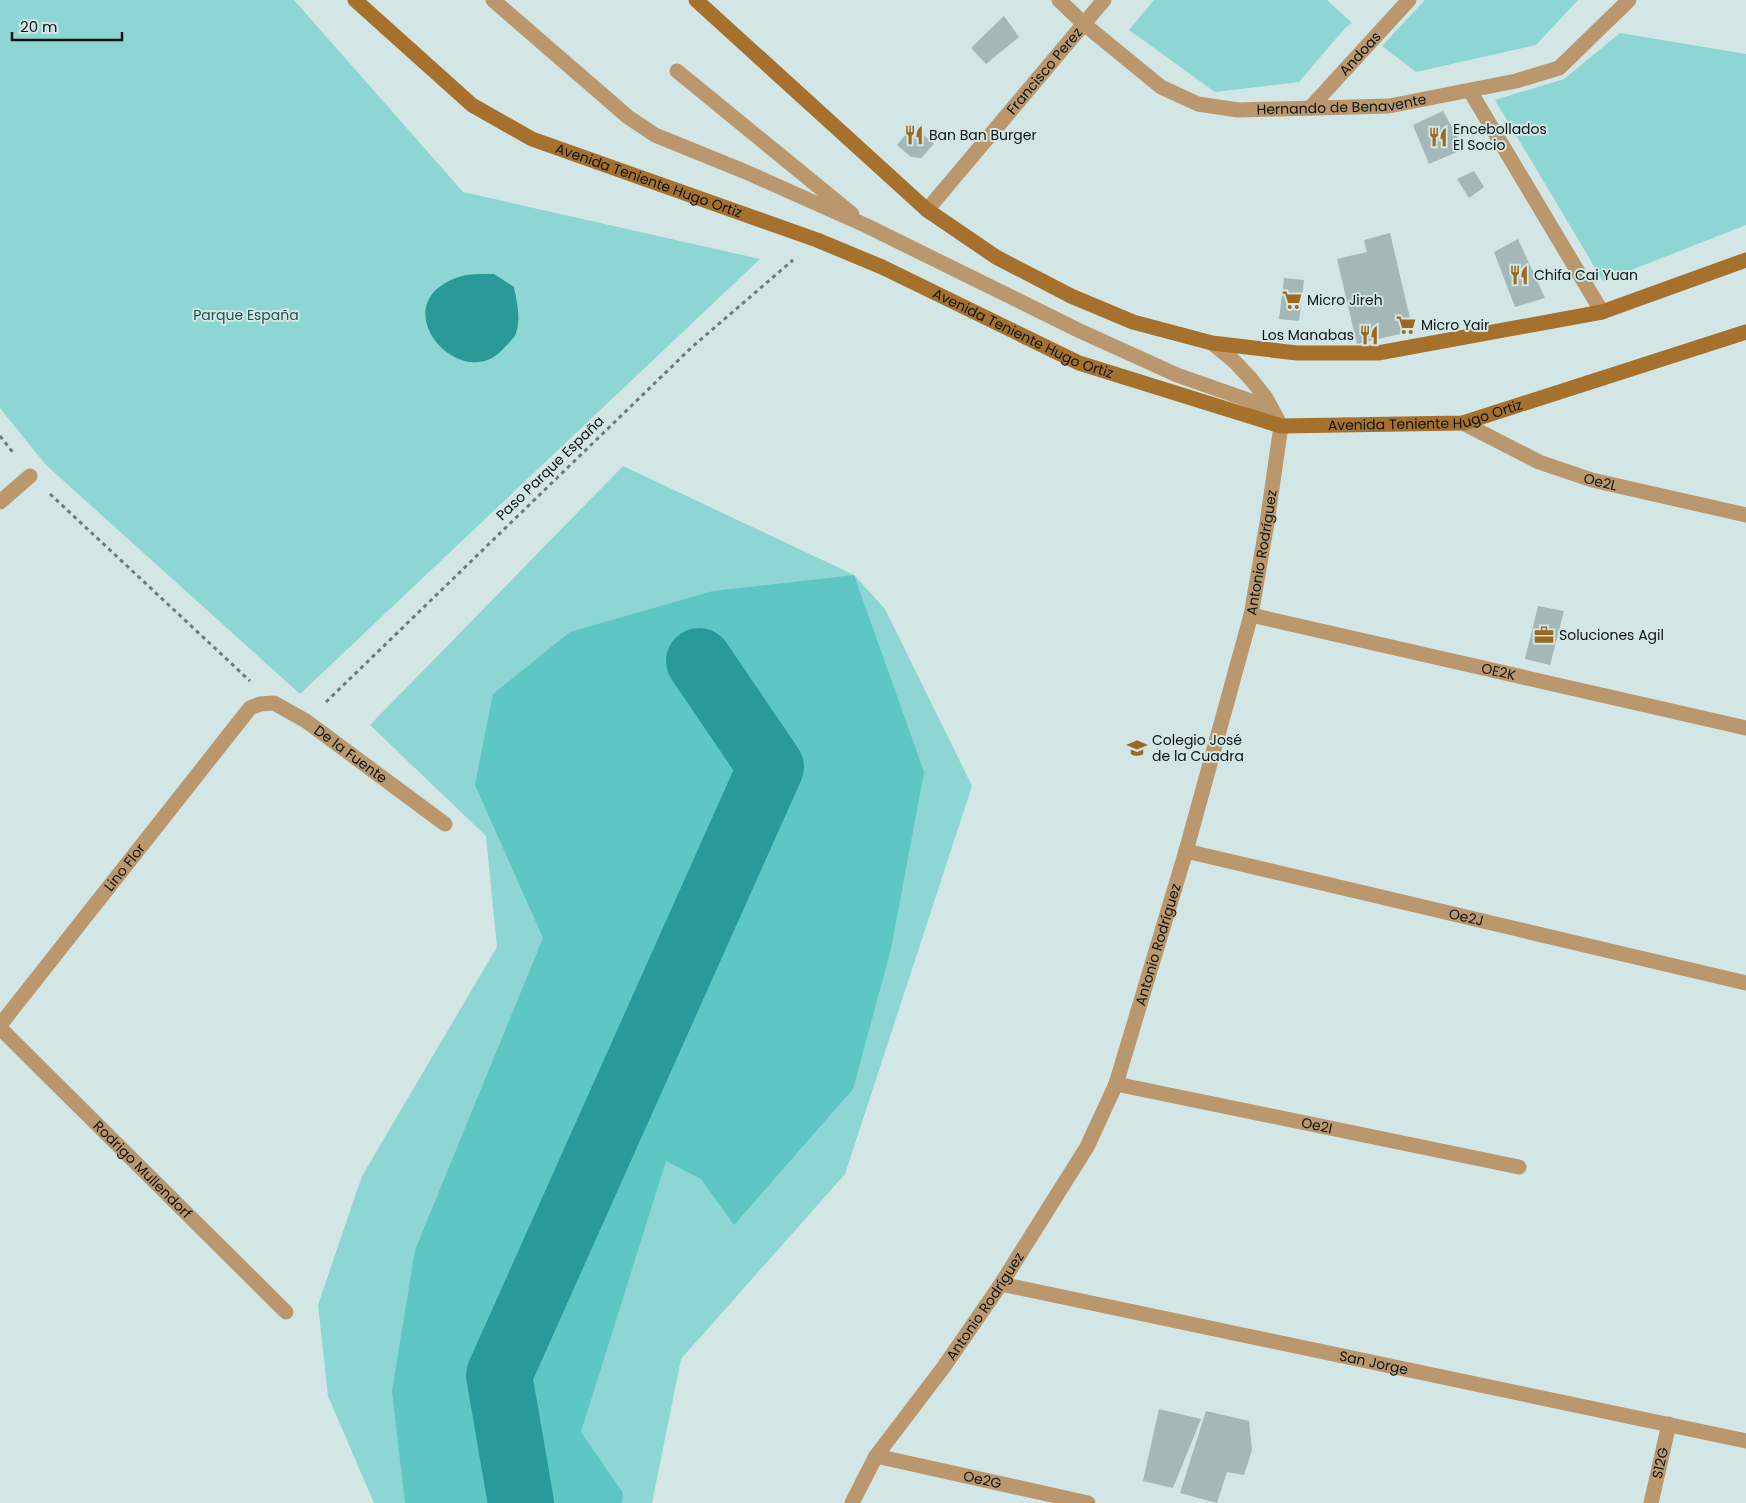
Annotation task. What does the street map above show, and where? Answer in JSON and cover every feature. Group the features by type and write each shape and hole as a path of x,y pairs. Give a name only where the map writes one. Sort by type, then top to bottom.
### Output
{"main road":[{"name":"Avenida Teniente Hugo Ortiz","path":"355,0 472,105 532,139 817,240 882,267 1079,363 1281,426 1463,423 1746,332"},
{"path":"696,0 927,210 996,257 1070,296 1134,322 1212,343 1297,353 1378,353 1602,312 1746,260"}],"street":[{"path":"493,0 628,117 655,135 746,172 867,226 1089,335 1177,375 1251,401 1281,426"},
{"name":"Hernando de Benavente","path":"1059,0 1084,24 1161,87 1198,104 1238,110 1389,106 1516,81 1559,68 1629,0"},
{"name":"Francisco Perez","path":"927,210 1104,0"},
{"name":"Andoas","path":"1310,108 1409,0"},
{"path":"677,71 867,226"},
{"path":"1470,91 1602,312"},
{"path":"1212,343 1235,362 1250,378 1266,398 1281,426"},
{"name":"Oe2L","path":"1463,423 1539,462 1592,480 1746,515"},
{"name":"Antonio Rodríguez","path":"852,1503 876,1456 943,1368 1001,1284 1087,1147 1116,1084 1186,851 1251,615 1281,426"},
{"path":"0,502 30,476"},
{"name":"OE2K","path":"1251,615 1746,728"},
{"name":"De la Fuente","path":"274,703 306,721 445,824"},
{"name":"Lino Flor","path":"0,1027 250,708 260,704 274,703"},
{"name":"Oe2J","path":"1186,851 1746,983"},
{"name":"Rodrigo Mullendorf","path":"0,1027 286,1312"},
{"name":"Oe2I","path":"1116,1084 1518,1167"},
{"name":"San Jorge","path":"1001,1284 1746,1441"},
{"name":"S12G","path":"1651,1503 1670,1424"},
{"name":"Oe2G","path":"876,1456 1088,1503"}],"path":[{"name":"Paso Parque España","path":"306,721 692,347 817,240"},
{"path":"0,436 30,476 274,703"}],"green space":[{"name":"Parque España","path":"0,0 294,0 463,192 760,259 300,694 46,465 0,408"},
{"path":"1154,0 1327,0 1352,23 1346,27 1299,82 1215,92 1129,30"},
{"path":"1425,0 1578,0 1536,45 1416,72 1382,46"},
{"path":"1620,33 1746,54 1746,225 1603,281 1495,100 1564,79"},
{"path":"623,466 854,575 885,609 972,786 845,1174 681,1359 652,1503 374,1503 328,1396 318,1305 362,1176 497,947 486,836 370,725"}],"shaded area":[{"path":"494,274 514,287 518,316 515,335 504,348 487,360 468,362 451,355 436,342 427,325 426,308 435,291 460,276"},
{"path":"854,575 924,772 891,949 853,1089 734,1225 701,1179 666,1161 581,1432 623,1493 622,1503 405,1503 392,1391 415,1250 543,938 475,785 493,694 570,632 713,591"}],"building":[{"path":"1004,16 1019,37 986,64 971,48"},
{"name":"Encebollados El Socio","path":"1443,111 1464,149 1429,164 1413,125"},
{"name":"Ban Ban Burger","path":"913,126 934,144 921,158 911,157 897,145"},
{"path":"1474,171 1484,187 1469,198 1457,179"},
{"path":"1390,233 1413,331 1357,344 1337,259 1367,252 1364,240"},
{"name":"Chifa Cai Yuan","path":"1518,239 1545,298 1515,307 1494,252"},
{"name":"Micro Jireh","path":"1284,278 1304,280 1299,321 1279,319"},
{"name":"Soluciones Agil","path":"1538,606 1564,611 1550,665 1525,659"},
{"path":"1159,1409 1201,1419 1173,1488 1143,1481"},
{"path":"1206,1411 1249,1421 1252,1450 1244,1475 1227,1472 1217,1503 1180,1493"}],"waterway":[{"path":"521,1503 499,1375 771,767 699,661"}],"place":[{"name":"Ban Ban Burger","path":"914,135"},
{"name":"Encebollados El Socio","path":"1438,137"},
{"name":"Chifa Cai Yuan","path":"1519,275"},
{"name":"Micro Jireh","path":"1292,300"},
{"name":"Micro Yair","path":"1406,325"},
{"name":"Los Manabas","path":"1369,335"},
{"name":"Soluciones Agil","path":"1544,635"},
{"name":"Colegio José de la Cuadra","path":"1137,748"}]}
